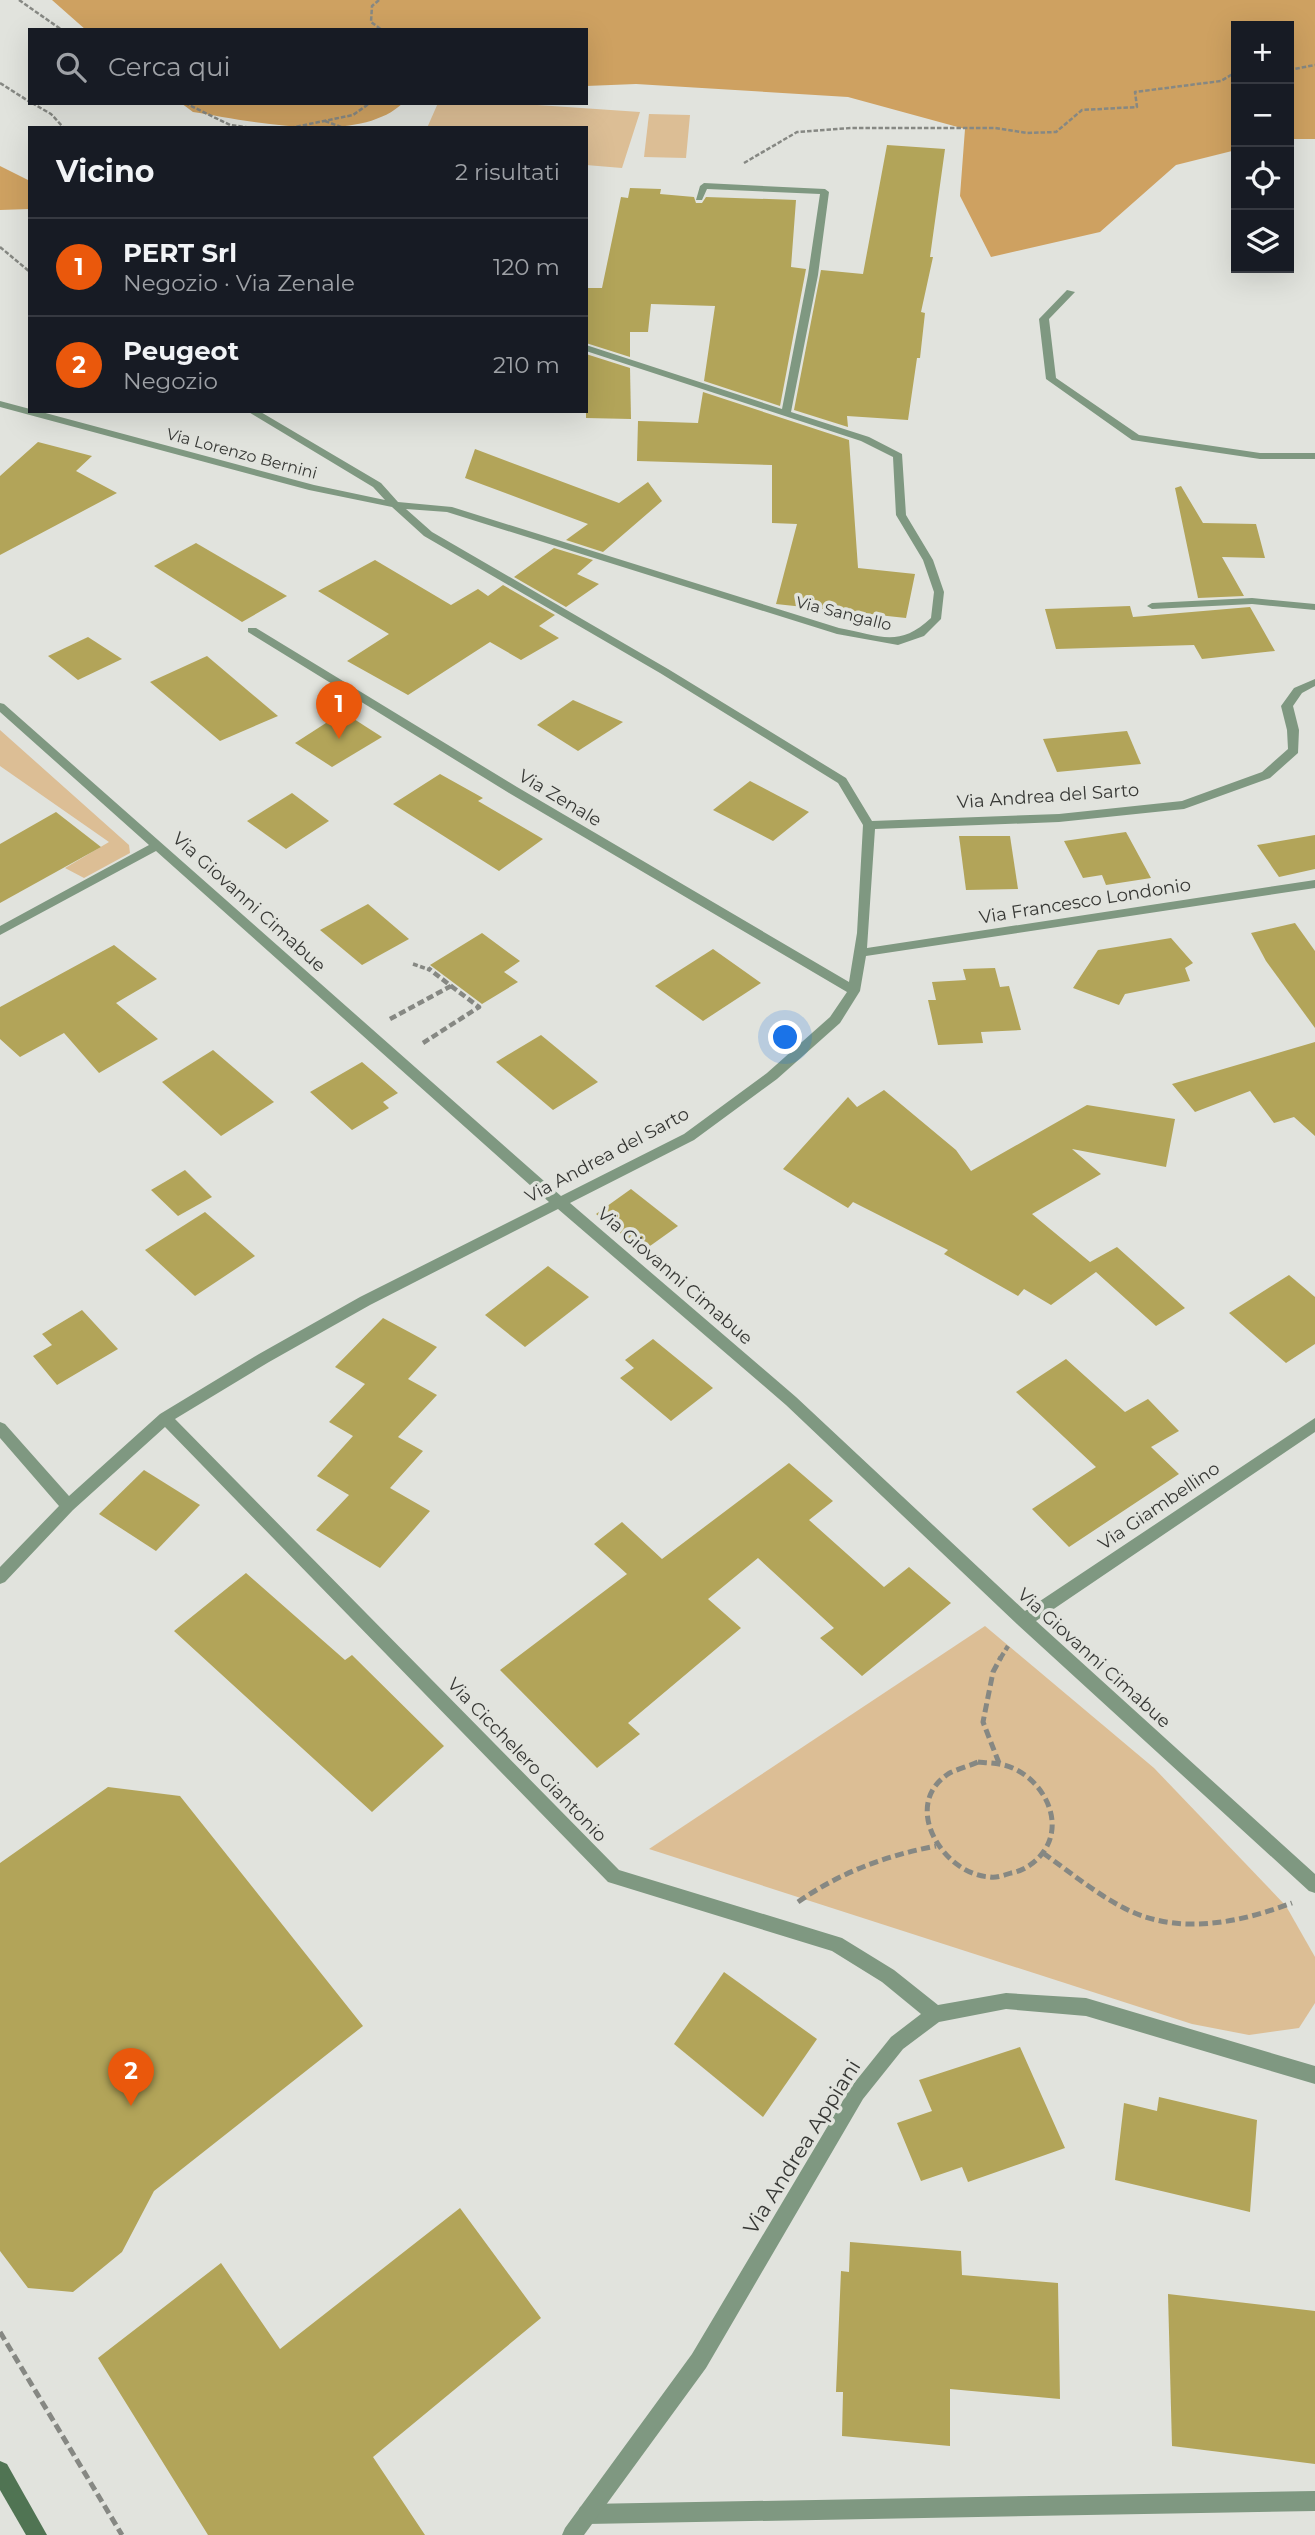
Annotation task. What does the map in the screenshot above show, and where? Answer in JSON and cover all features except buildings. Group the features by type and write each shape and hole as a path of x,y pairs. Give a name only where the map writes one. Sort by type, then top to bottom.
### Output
{"main road":[{"path":"0,2471 37,2535"}],"street":[{"path":"588,349 786,412 805,305 820,242 825,192 704,186 699,198"},
{"path":"1070,292 1044,319 1051,379 1136,438 1260,456 1315,456"},
{"name":"Via Lorenzo Bernini","path":"0,404 28,412"},
{"name":"Via Sangallo","path":"395,505 448,509 838,631 898,642 920,634 936,619 940,592 929,560 901,514 898,456 865,439 786,412"},
{"name":"Via Lorenzo Bernini","path":"34,413 313,488 395,505"},
{"path":"255,413 377,485 428,534 664,671 842,781 869,825"},
{"path":"1152,606 1252,601 1315,607"},
{"name":"Via Zenale","path":"252,630 525,797 854,991"},
{"name":"Via Andrea del Sarto","path":"0,1577 68,1506 164,1418 264,1357 365,1301 689,1137 781,1068 835,1020 854,991 860,953 869,825 1059,818 1184,805 1266,775 1283,763 1294,750 1293,730 1287,706 1293,695 1305,685 1315,682"},
{"name":"Via Giovanni Cimabue","path":"0,706 559,1203 791,1401 1024,1620 1315,1885"},
{"path":"0,931 158,846"},
{"name":"Via Francesco Londonio","path":"860,953 1315,884"},
{"name":"Via Cicchelero Giantonio","path":"164,1418 614,1876 836,1944 888,1976 935,2014"},
{"name":"Via Giambellino","path":"1024,1620 1315,1424"},
{"path":"0,1428 68,1506"},
{"name":"Via Andrea Appiani","path":"572,2535 699,2361 857,2093 897,2043 935,2014 1006,2001 1086,2007 1315,2075"},
{"path":"587,2514 1315,2501"}],"path":[{"path":"19,0 59,28"},
{"path":"379,0 372,6 371,22 379,28"},
{"path":"1294,69 1315,65"},
{"path":"704,186 797,132 851,128 995,128 1027,133 1056,132 1082,110 1137,107 1135,92 1221,80 1231,75"},
{"path":"0,83 28,101"},
{"path":"35,105 51,114 62,126"},
{"path":"189,105 230,125 238,126"},
{"path":"301,126 353,115 367,105"},
{"path":"324,120 339,126"},
{"path":"0,247 28,270"},
{"path":"413,964 428,968 479,1007 423,1043"},
{"path":"386,1021 451,986"},
{"path":"999,1763 983,1722 993,1672 1024,1620"},
{"path":"978,1762 999,1763 1018,1770 1035,1783 1046,1799 1052,1818 1051,1837 1043,1853 1029,1867 1010,1875 989,1877 969,1872 950,1861 936,1846 927,1828 926,1809 931,1791 942,1776 958,1766 978,1762"},
{"path":"777,1925 786,1911 832,1877 891,1854 936,1846"},
{"path":"1043,1853 1133,1913 1176,1926 1225,1923 1296,1902"},
{"path":"0,2332 122,2535"}],"shaded area":[{"path":"52,0 1315,0 1315,139 1294,139 1294,21 1231,21 1231,151 1176,165 1100,232 991,257 960,196 965,129 848,97 636,84 588,86 588,28 84,28"},
{"path":"184,105 400,105 383,116 359,124 341,126 292,126 193,112"},
{"path":"437,105 537,105 640,112 622,168 588,165 588,126 428,126"},
{"path":"649,114 690,115 686,158 644,157"},
{"path":"0,166 28,180 28,209 0,210"},
{"path":"0,730 129,845 130,853 84,878 65,868 109,842 0,766"},
{"path":"985,1626 1154,1768 1286,1906 1315,1957 1315,2003 1299,2028 1249,2035 1192,2024 649,1849"}],"place":[{"name":"PERT Srl","path":"339,739"},
{"name":"Peugeot","path":"131,2106"}]}
